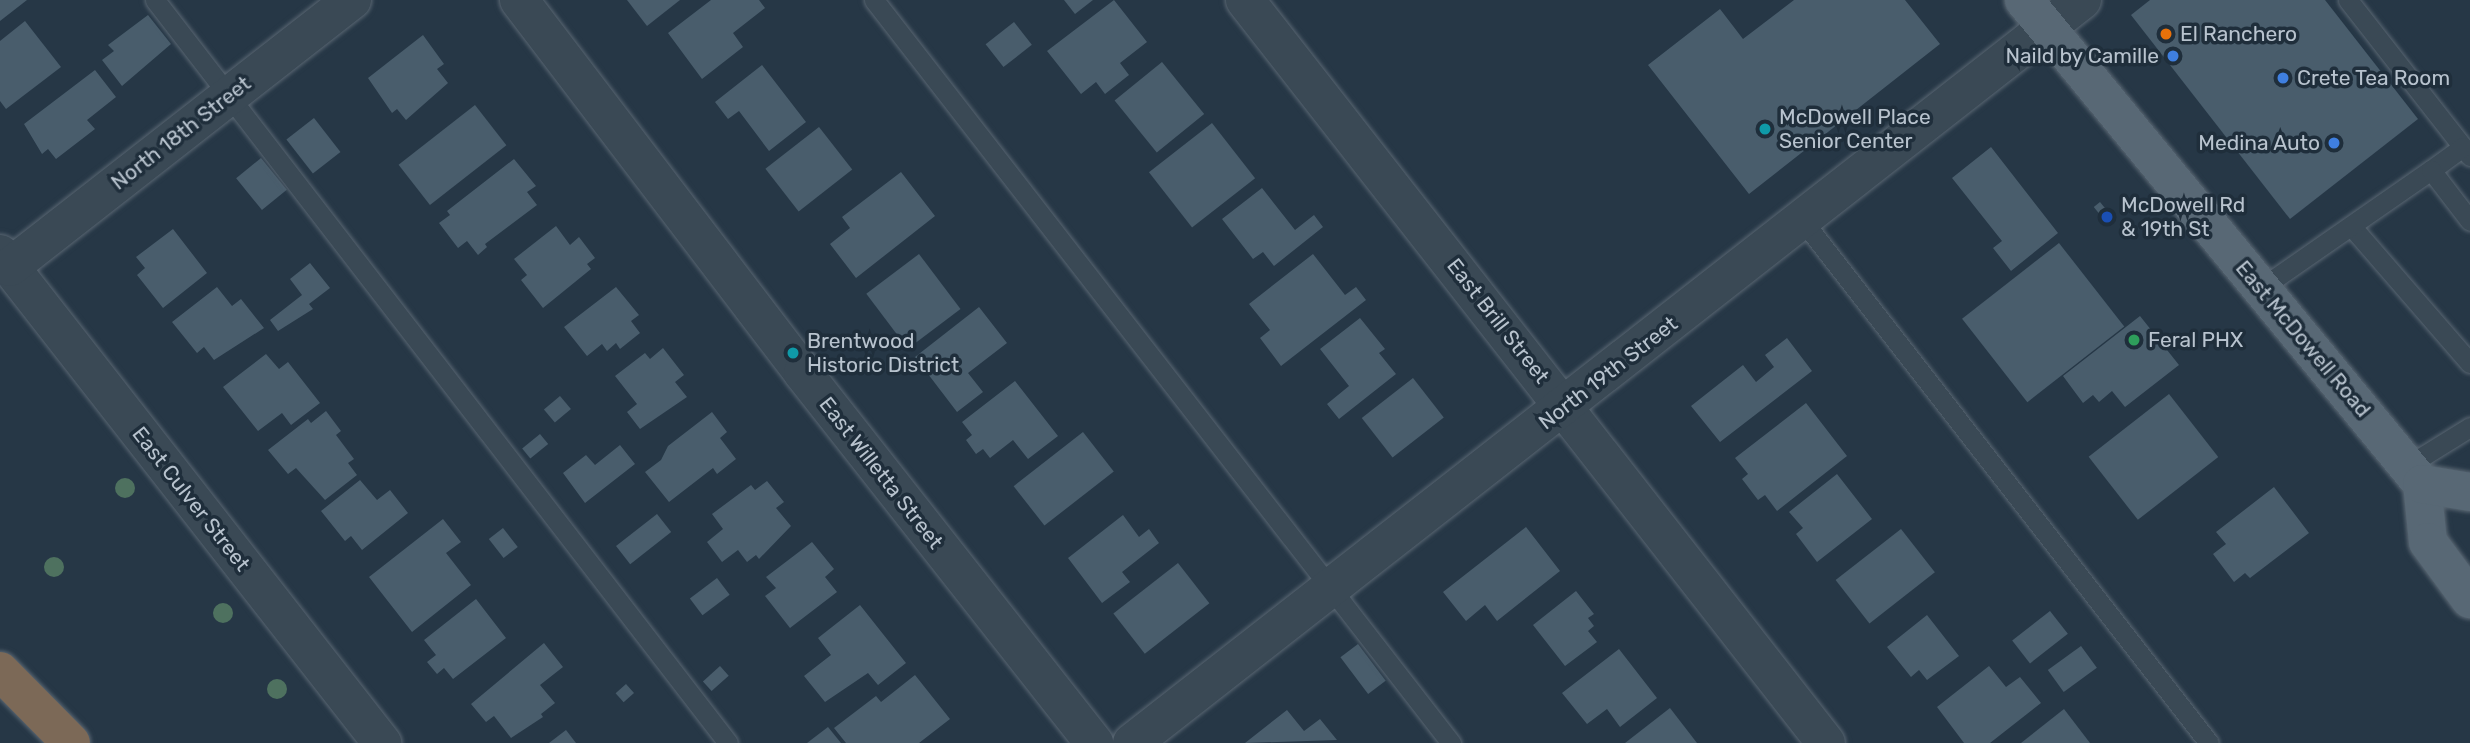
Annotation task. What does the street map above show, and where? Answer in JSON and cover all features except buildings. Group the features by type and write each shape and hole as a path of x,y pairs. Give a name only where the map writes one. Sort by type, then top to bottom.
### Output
{"highway":[{"path":"0,671 71,743"}],"main road":[{"name":"East McDowell Road","path":"2035,15 2414,475"},
{"path":"2470,492 2414,475 2428,541 2470,599"}],"street":[{"name":"North 18th Street","path":"5,260 228,96 352,0"},
{"name":"East Willetta Street","path":"519,0 803,373 1094,743"},
{"name":"East Brill Street","path":"1245,0 1826,743"},
{"name":"North 19th Street","path":"1132,743 1803,221 2035,15 2082,0"},
{"name":"East Culver Street","path":"5,260 382,743"}],"lane":[{"path":"155,0 728,743"},
{"path":"874,0 1451,743"},
{"path":"2261,288 2431,170 2466,152 2348,0"},
{"path":"2431,170 2470,221"},
{"path":"1803,221 2208,743"},
{"path":"2352,227 2470,363"},
{"path":"2414,475 2470,427"}],"place":[{"name":"El Ranchero","path":"2166,34"},
{"name":"Naild by Camille","path":"2173,56"},
{"name":"Crete Tea Room","path":"2283,78"},
{"name":"McDowell Place Senior Center","path":"1765,129"},
{"name":"Medina Auto","path":"2334,143"},
{"name":"McDowell Rd & 19th St","path":"2107,217"},
{"name":"Feral PHX","path":"2134,340"},
{"name":"Brentwood Historic District","path":"793,353"}]}
